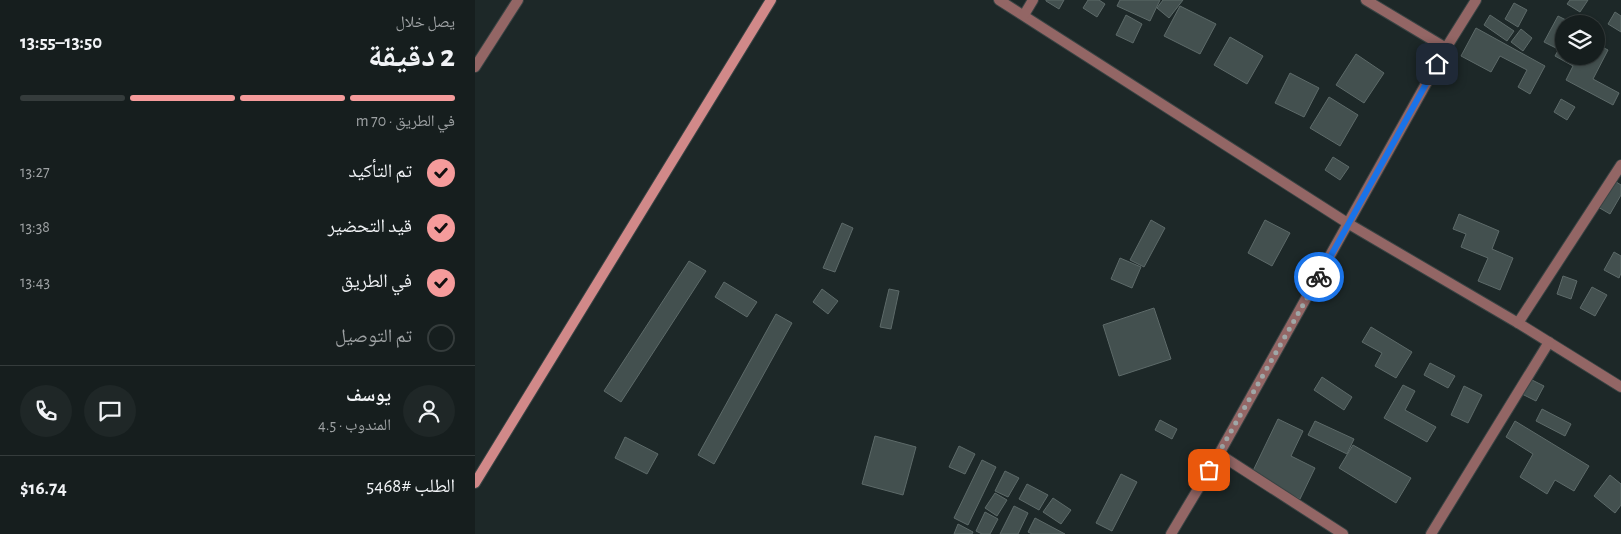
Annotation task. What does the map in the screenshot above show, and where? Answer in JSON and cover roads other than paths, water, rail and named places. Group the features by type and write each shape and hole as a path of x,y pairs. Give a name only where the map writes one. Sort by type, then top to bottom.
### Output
{"street":[{"path":"475,66 518,0"},
{"path":"475,484 771,0"},
{"path":"999,0 1349,224 1518,323 1621,387"},
{"path":"1024,15 1033,0"},
{"path":"1366,0 1446,48"},
{"path":"1171,534 1219,454 1446,48 1475,0"},
{"path":"1518,323 1621,166"},
{"path":"1431,534 1549,342"},
{"path":"1219,454 1343,534"}]}
